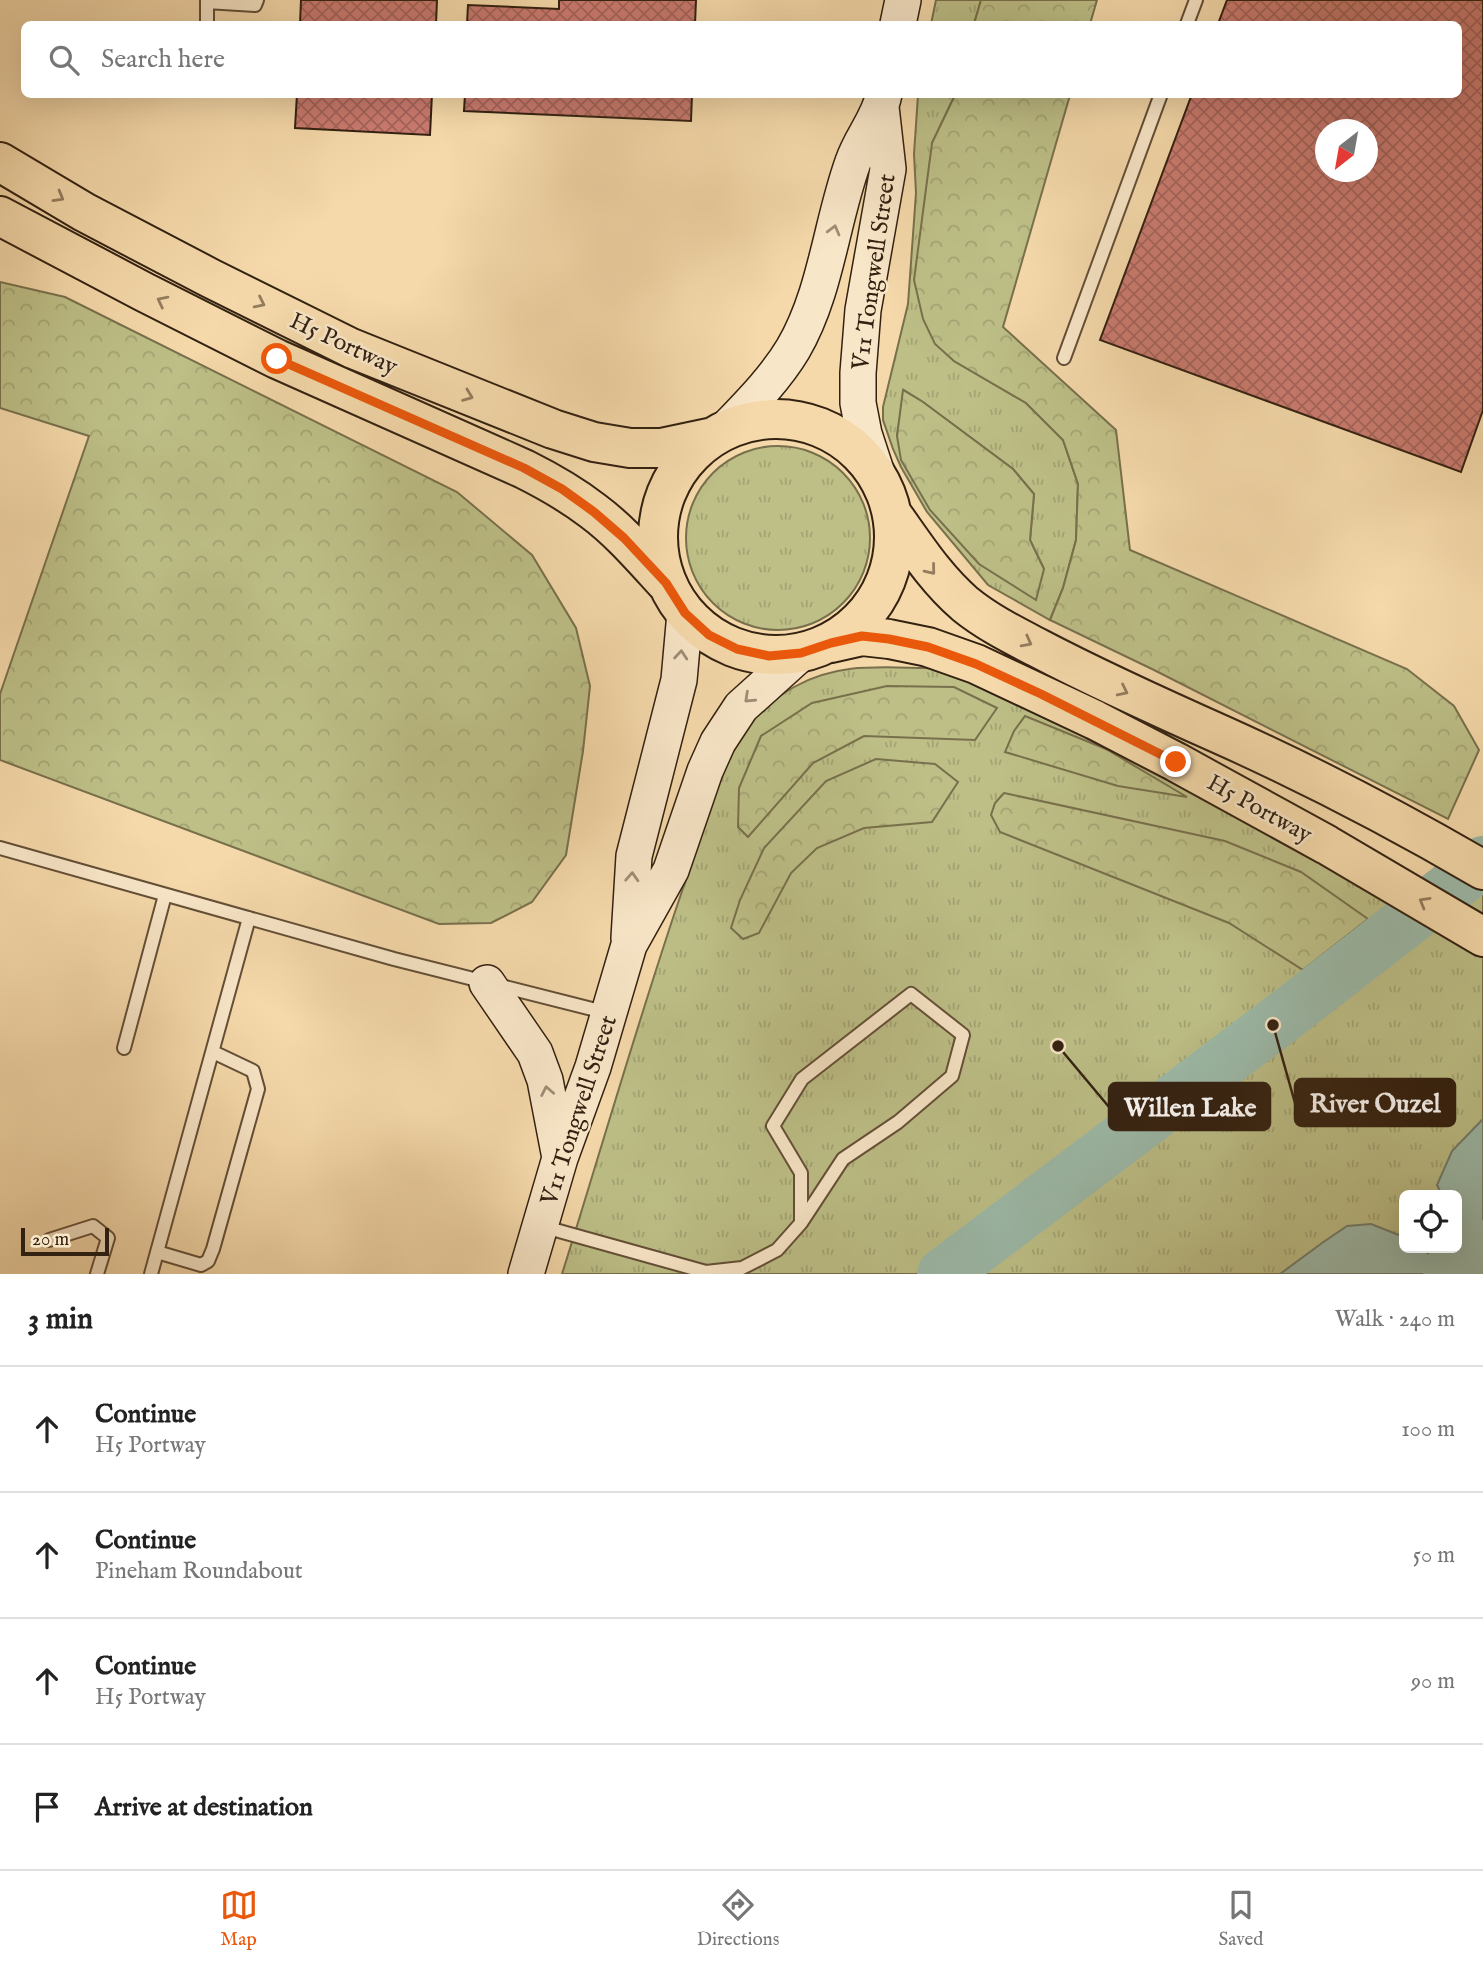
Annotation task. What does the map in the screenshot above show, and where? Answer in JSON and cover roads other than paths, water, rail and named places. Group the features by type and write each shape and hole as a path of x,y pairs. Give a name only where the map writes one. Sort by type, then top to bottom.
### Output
{"main road":[{"name":"H5 Portway","path":"0,162 84,212 351,348 529,420 594,443 630,448 661,447 719,434"},
{"name":"H5 Portway","path":"0,216 277,359 524,468 562,489 624,538 676,598"},
{"path":"781,419 810,424 837,436 860,454 878,477 892,514 894,552 883,589 862,620 816,648 769,656 737,649 709,635 676,598 658,556 657,528 663,501 674,476 691,454 719,434 752,421 781,419"},
{"name":"H5 Portway","path":"892,514 942,583 966,605 993,624 1133,696 1226,737 1359,802 1483,870"},
{"name":"H5 Portway","path":"816,648 862,636 928,647 976,664 1176,762 1327,845 1483,937"}],"street":[{"path":"899,21 903,0"},
{"name":"V11 Tongwell Street","path":"719,434 772,377 793,348 816,296 853,160 883,101"},
{"name":"V11 Tongwell Street","path":"878,477 864,434 858,404 858,373 863,310 888,169 883,101"},
{"name":"V11 Tongwell Street","path":"629,945 634,856 679,680 676,598"},
{"name":"V11 Tongwell Street","path":"526,1274 560,1158 593,1067 629,945 671,870 705,771 718,742 741,707 816,648"},
{"path":"487,983 535,1053 545,1080 560,1158"}],"lane":[{"path":"207,21 207,1 255,5 257,0"},
{"path":"1188,21 1196,0"},
{"path":"1064,358 1160,98"},
{"path":"0,848 394,959 608,1013"},
{"path":"124,1048 165,895"},
{"path":"151,1274 249,918"},
{"path":"541,1226 706,1272 742,1268 777,1250 801,1223 843,1159 898,1122 952,1076 963,1035 911,994 802,1079 772,1126 801,1173 801,1223"},
{"path":"157,1252 201,1265 208,1261 258,1089 253,1071 213,1052"},
{"path":"49,1240 93,1226 108,1238 97,1274"}],"waterway":[{"path":"943,1274 1273,1025 1483,862"},
{"path":"1449,1270 1476,1245"}],"place":[{"name":"River Ouzel","path":"1273,1025"},
{"name":"Willen Lake","path":"1058,1046"}]}
